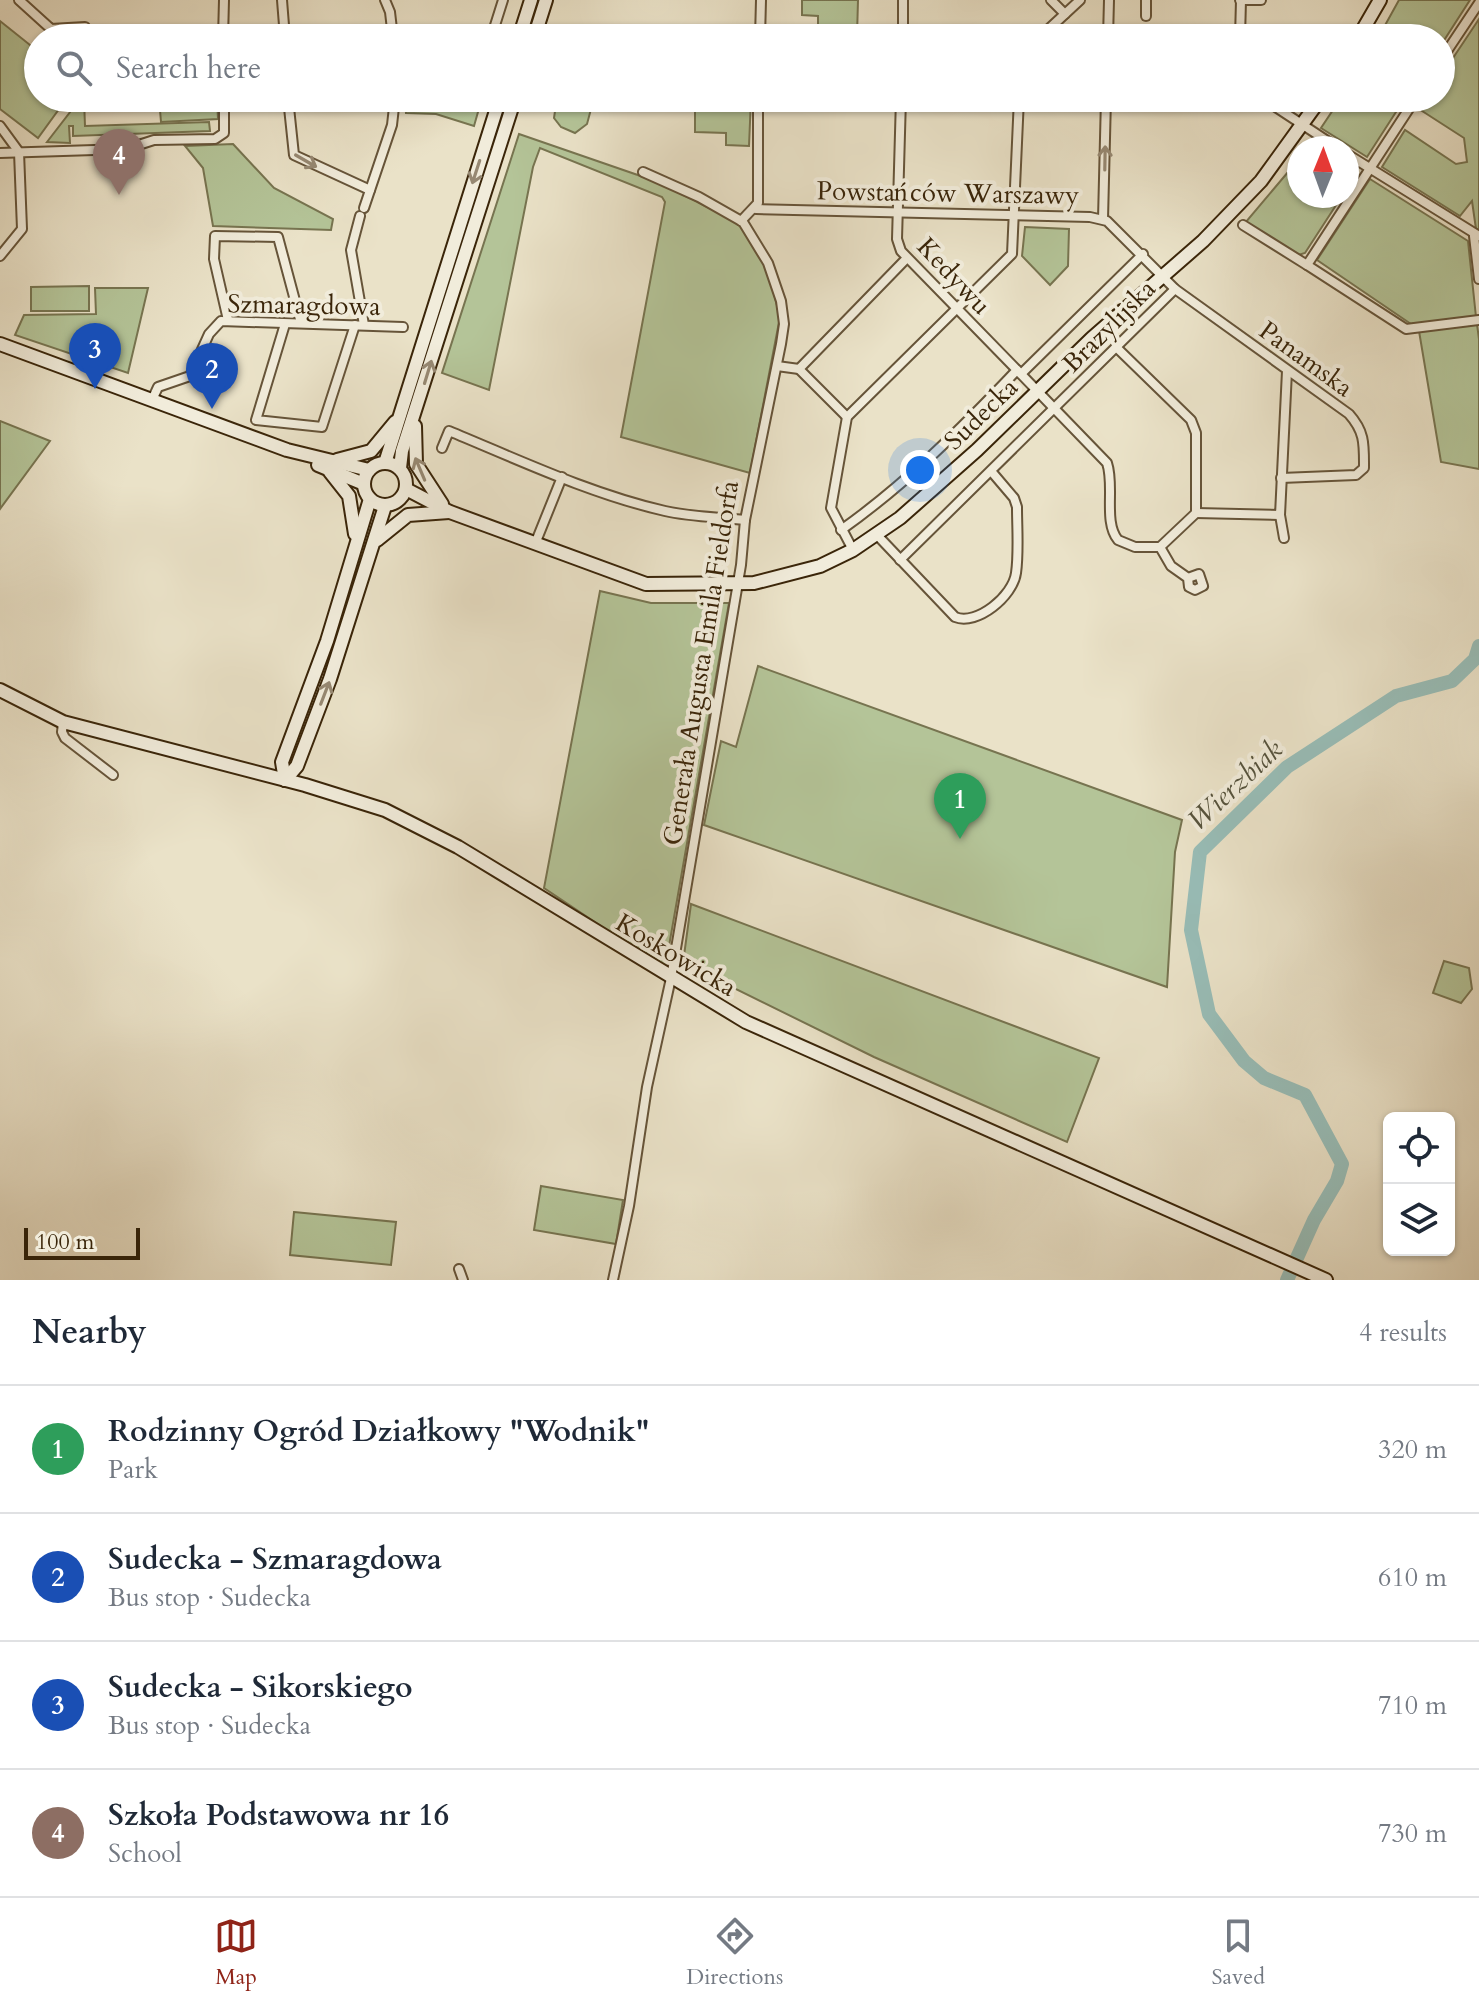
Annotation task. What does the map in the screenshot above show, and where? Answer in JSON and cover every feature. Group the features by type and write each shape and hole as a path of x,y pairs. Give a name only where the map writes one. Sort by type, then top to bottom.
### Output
{"street":[{"path":"19,0 45,24"},
{"path":"223,24 224,0"},
{"path":"282,0 284,24"},
{"path":"385,0 391,24"},
{"path":"495,24 503,0"},
{"path":"523,24 531,0"},
{"path":"538,24 546,0"},
{"path":"760,24 761,0"},
{"path":"903,0 903,24"},
{"path":"1051,0 1065,14"},
{"path":"1054,24 1080,0"},
{"path":"1108,24 1109,0"},
{"path":"1146,0 1146,16"},
{"path":"1240,24 1241,0 1261,0"},
{"path":"1366,24 1380,0"},
{"path":"1455,39 1479,3"},
{"path":"0,153 126,149 154,140 215,139 224,133 224,112"},
{"path":"289,112 294,155 370,190"},
{"path":"285,324 256,420 322,427 360,325 351,250 392,125 393,112"},
{"path":"385,463 496,112"},
{"path":"285,780 297,766 375,542 392,504 406,489 406,478 400,468 402,451 415,419 510,112"},
{"path":"643,172 741,221 756,209 758,112"},
{"name":"Kedywu","path":"901,112 897,239 906,259 1107,463 1112,477 1113,534 1124,545 1160,547"},
{"path":"853,550 831,508 847,417 1012,254 1019,112"},
{"path":"1103,219 1106,112"},
{"path":"1284,112 1320,136"},
{"name":"Sudecka","path":"406,489 450,512 646,584 736,584 790,576 853,550 877,535 955,470 1235,210 1312,112"},
{"path":"1307,265 1407,112"},
{"path":"0,126 19,152 22,229 0,256"},
{"path":"1359,161 1477,236 1479,279"},
{"name":"Powstańców Warszawy","path":"756,209 1103,219 1143,254 1163,277"},
{"name":"Generała Augusta Emila Fieldorfa","path":"613,1280 671,978 745,520 784,324 781,301 768,263 741,221"},
{"path":"1243,225 1406,329 1479,320"},
{"path":"228,320 214,259 215,236 278,237 301,323"},
{"path":"841,530 867,512 961,428 1143,254"},
{"path":"799,369 906,259"},
{"name":"Panamska","path":"1163,277 1175,289 1349,414 1360,426 1365,437 1364,468 1356,475 1344,478 1281,478"},
{"name":"Brazylijska","path":"900,560 1175,289"},
{"name":"Szmaragdowa","path":"152,400 158,387 190,376 216,323 228,320 403,327"},
{"path":"0,344 327,465 364,484 370,499 310,692 282,762 285,780"},
{"path":"1116,347 1191,420 1196,433 1196,513"},
{"path":"777,366 799,369 847,417"},
{"path":"1284,538 1280,515 1287,371"},
{"path":"327,465 371,451 401,414"},
{"path":"415,419 416,464 424,480 450,512"},
{"path":"442,448 449,431 562,477 666,511 745,520"},
{"path":"327,465 369,470 385,463 400,468"},
{"path":"327,465 345,489 352,505 356,545"},
{"path":"364,484 369,470"},
{"path":"877,535 955,617 964,620 979,618 1016,576 1017,507 1014,498 991,471"},
{"path":"535,544 562,477"},
{"path":"370,499 392,504"},
{"name":"Sudecka","path":"392,504 450,512"},
{"path":"375,542 408,515 450,512"},
{"path":"1188,578 1171,566 1160,547 1196,513 1280,515"},
{"name":"Koskowicka","path":"0,690 63,722 305,785 366,803 418,825 746,1022 1326,1280"},
{"path":"63,722 65,738 113,775"},
{"path":"260,773 282,762"},
{"path":"297,766 305,785"},
{"path":"459,1269 463,1280"}],"green space":[{"path":"802,0 858,0 857,24 818,24 818,16 802,15"},
{"path":"1399,0 1470,0 1455,24 1386,24"},
{"path":"1479,19 1479,229 1476,229 1472,201 1460,216 1382,167 1405,130 1456,164 1467,162 1464,138 1424,112 1455,112 1455,55"},
{"path":"0,21 24,40 24,112 57,112 38,138 0,109"},
{"path":"70,112 84,112 85,126 209,122 210,131 73,136 73,126 69,126 70,143 47,142"},
{"path":"160,112 218,112 218,119 161,122"},
{"path":"478,112 474,126 436,114 406,113"},
{"path":"555,112 590,112 587,124 575,133 561,127 554,118"},
{"path":"695,112 750,112 749,146 726,145 726,133 695,132"},
{"path":"1332,112 1396,112 1367,157 1359,152 1359,136 1334,136 1321,128"},
{"path":"519,134 658,182 739,223 768,271 780,317 750,473 621,437 665,202 662,197 540,148 533,167 489,390 442,373"},
{"path":"233,144 274,188 333,219 331,230 213,226 203,168 185,146"},
{"path":"1287,173 1287,208 1334,208 1305,253 1295,256 1245,223"},
{"path":"1370,179 1468,241 1476,317 1411,324 1317,260 1351,208 1359,208 1359,196"},
{"path":"1025,227 1069,229 1068,266 1050,285 1022,256"},
{"path":"89,286 89,311 31,311 31,287"},
{"path":"95,288 148,288 128,373 15,335 24,315 96,314"},
{"path":"1477,324 1479,469 1441,462 1419,331"},
{"path":"0,421 50,441 0,509"},
{"path":"600,591 651,603 729,603 665,969 544,888"},
{"path":"758,666 1182,820 1175,852 1167,987 704,825 721,741 736,747"},
{"path":"691,904 1099,1058 1067,1142 874,1057 683,963"},
{"path":"1444,961 1469,968 1472,989 1461,1003 1433,993"},
{"path":"541,1186 623,1200 616,1244 534,1230"},
{"path":"294,1212 396,1222 391,1265 290,1255"}],"waterway":[{"name":"Wierzbiak","path":"1287,1280 1314,1220 1337,1181 1342,1164 1305,1095 1264,1078 1244,1061 1209,1014 1191,930 1200,852 1287,767 1396,696 1452,681 1475,659 1479,646"}],"place":[{"name":"Szkoła Podstawowa nr 16","path":"119,195"},
{"name":"Sudecka - Sikorskiego","path":"95,389"},
{"name":"Sudecka - Szmaragdowa","path":"212,409"},
{"name":"Rodzinny Ogród Działkowy \"Wodnik\"","path":"960,839"}]}
